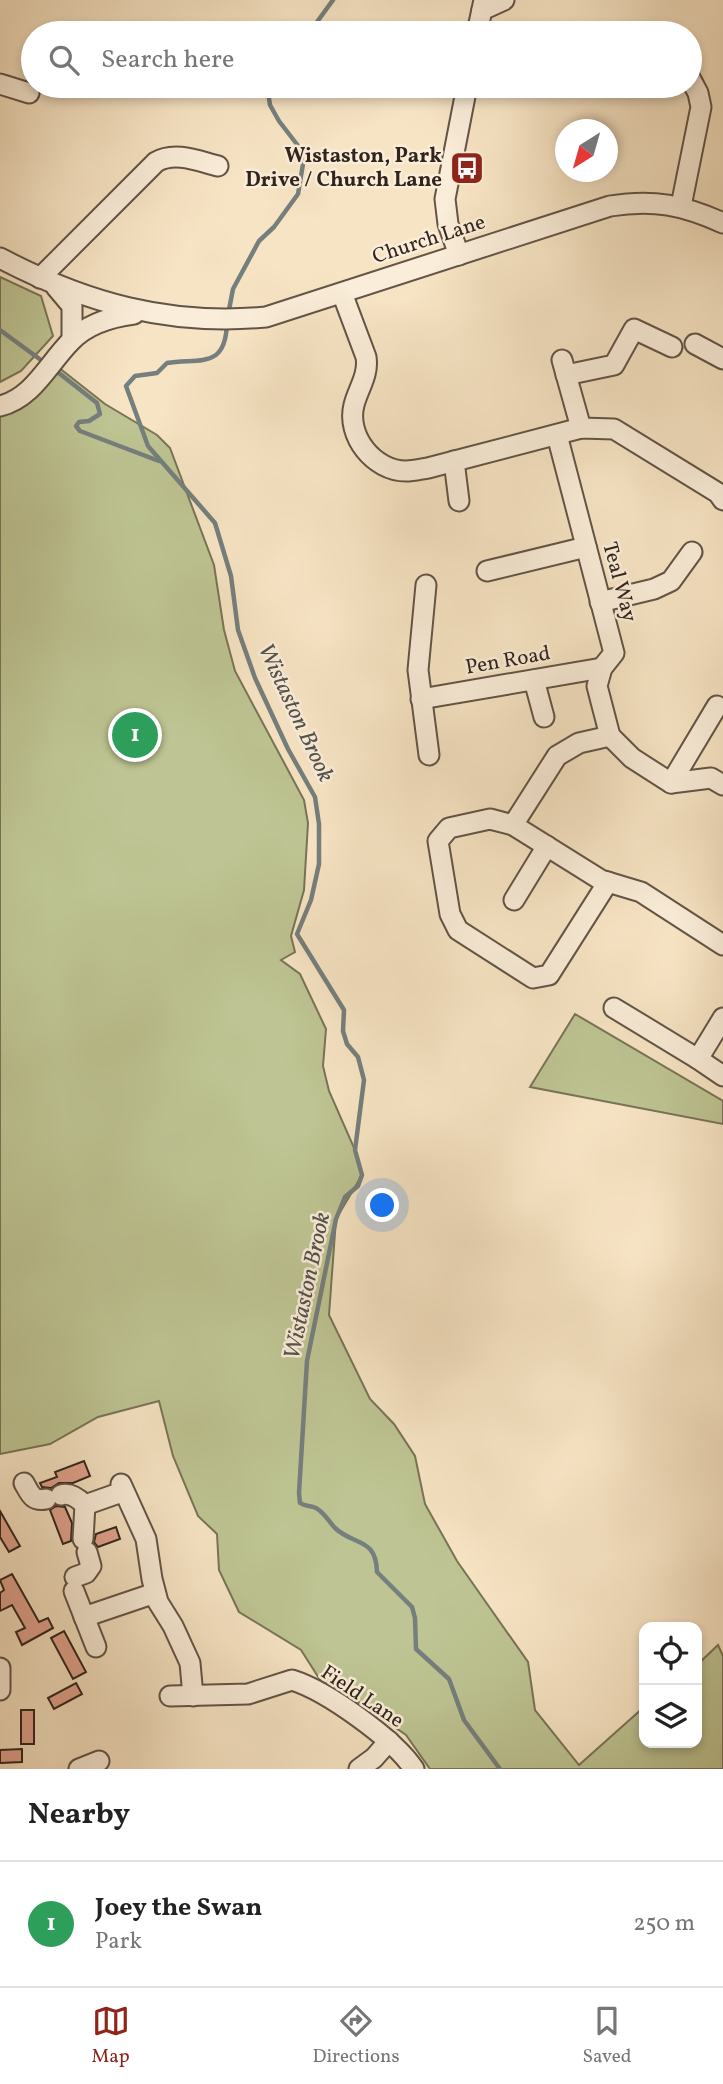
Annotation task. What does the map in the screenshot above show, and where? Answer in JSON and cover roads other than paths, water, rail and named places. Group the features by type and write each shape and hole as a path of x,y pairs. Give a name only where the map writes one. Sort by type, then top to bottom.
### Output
{"street":[{"path":"483,5 504,0"},
{"path":"0,84 21,91"},
{"path":"459,255 448,224 445,199 465,98"},
{"path":"681,206 701,107 699,98"},
{"path":"47,282 117,198 156,162 164,157 174,156 218,166"},
{"name":"Church Lane","path":"146,313 237,320 266,317 610,206 646,202 681,206 723,223"},
{"path":"0,258 47,282 95,300 146,313"},
{"path":"47,282 72,306 72,339"},
{"path":"342,293 368,367 353,407 356,434 364,450 387,467 404,471 557,436 581,428 614,429 721,494"},
{"path":"0,406 22,396 44,375 72,339 108,318 146,313"},
{"path":"581,428 564,367 614,365 634,329 672,347"},
{"path":"695,344 723,359"},
{"name":"Teal Way","path":"557,436 614,653 602,668 597,686 610,736"},
{"path":"454,461 459,501"},
{"path":"487,571 586,547"},
{"path":"600,602 654,589 671,581 692,552"},
{"path":"426,585 418,670 429,755"},
{"name":"Pen Road","path":"421,699 602,668"},
{"path":"534,680 544,717"},
{"path":"671,783 717,706"},
{"path":"513,825 557,756 579,743 610,736 632,758 671,783 711,778 723,785"},
{"path":"608,882 549,975 533,978 458,930 450,914 438,841 449,828 490,819 513,825 601,880 608,882 641,892 723,945"},
{"path":"514,900 547,846"},
{"path":"614,1009 723,1076"},
{"path":"698,1059 723,1018"},
{"path":"24,1483 32,1498 53,1497 65,1493 85,1505 85,1545 91,1566 75,1584 96,1647"},
{"path":"85,1505 122,1488 146,1539 155,1593 190,1663 193,1696"},
{"path":"84,1617 155,1593"},
{"path":"0,1668 0,1690"},
{"name":"Field Lane","path":"170,1696 248,1694 292,1680 342,1708 388,1741 402,1752 414,1769"},
{"path":"359,1769 374,1758 388,1741"},
{"path":"79,1769 99,1761"}],"waterway":[{"path":"318,21 333,0"},
{"path":"228,315 233,289 259,241 274,227 298,194 303,164 299,147 279,121 269,98"},
{"name":"Wistaston Brook","path":"227,324 222,348 216,355 200,360 167,363 157,373 135,376 126,386 148,446 215,523 231,576 238,630 255,678 288,749 315,797 319,824 319,864 311,900 297,934 344,1010 343,1031 347,1044 358,1057 364,1080 355,1150 362,1175 358,1186 345,1197 336,1219 307,1361 300,1503 319,1510 342,1534 368,1547 373,1553 377,1572 412,1607 416,1649 449,1679 464,1720 500,1769"},
{"path":"0,330 45,363"},
{"path":"55,370 97,403 100,414 89,421 79,422 76,426 80,431 159,461"}],"place":[{"name":"Wistaston, Park Drive / Church Lane","path":"467,168"},
{"name":"Joey the Swan","path":"135,735"}]}
